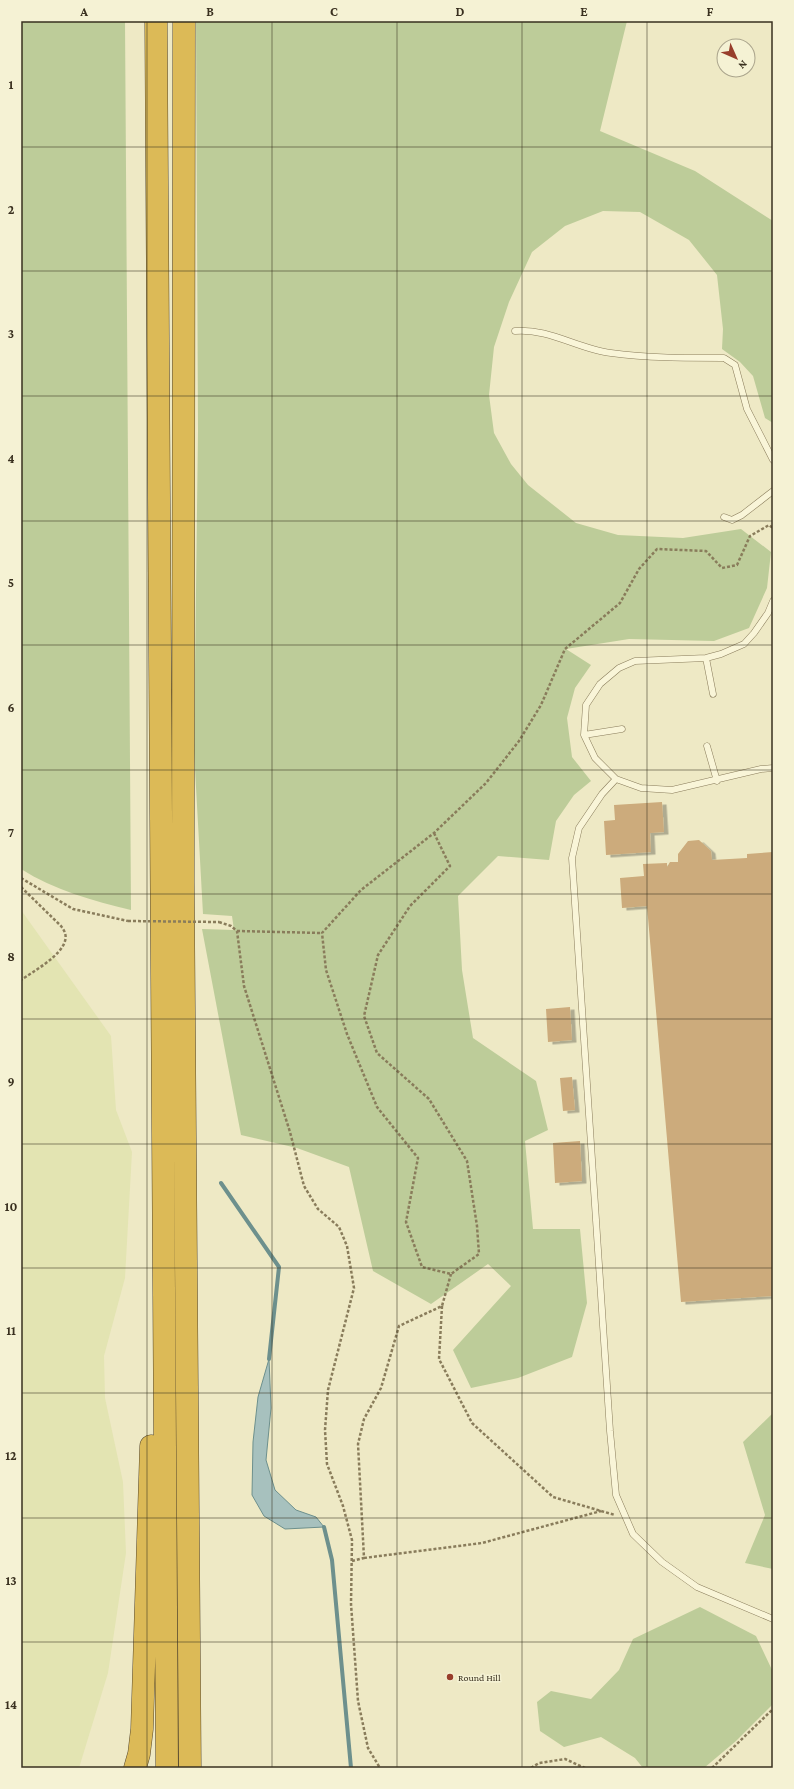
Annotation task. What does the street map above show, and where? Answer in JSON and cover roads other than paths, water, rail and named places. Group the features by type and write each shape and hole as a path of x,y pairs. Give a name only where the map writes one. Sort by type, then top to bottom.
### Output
{"highway":[{"path":"156,21 167,1768"},
{"path":"184,21 183,883 190,1768"},
{"path":"135,1768 139,1754 142,1714 151,1423 162,934"}],"lane":[{"path":"516,331 525,330 543,333 610,353 724,358 735,365 747,409 773,460"},
{"path":"724,517 732,520 742,515 773,491"},
{"path":"773,602 768,613 754,634 744,644 721,654 706,658 635,661 619,668 600,684 586,705 584,735 595,758 616,779 641,788 672,790 717,781 761,769 773,768"},
{"path":"706,658 713,694"},
{"path":"584,735 622,729"},
{"path":"707,746 717,781"},
{"path":"616,779 602,794 579,828 572,858 610,1431 616,1495 633,1534 662,1562 697,1588 773,1619"}],"water":[{"path":"269,1359 271,1408 266,1460 275,1490 296,1510 316,1517 324,1527 285,1529 264,1516 252,1495 253,1442 258,1397"}],"waterway":[{"path":"221,1183 279,1267 269,1359"},
{"path":"324,1527 332,1560 351,1768"}],"place":[{"name":"Round Hill","path":"450,1677"}]}
